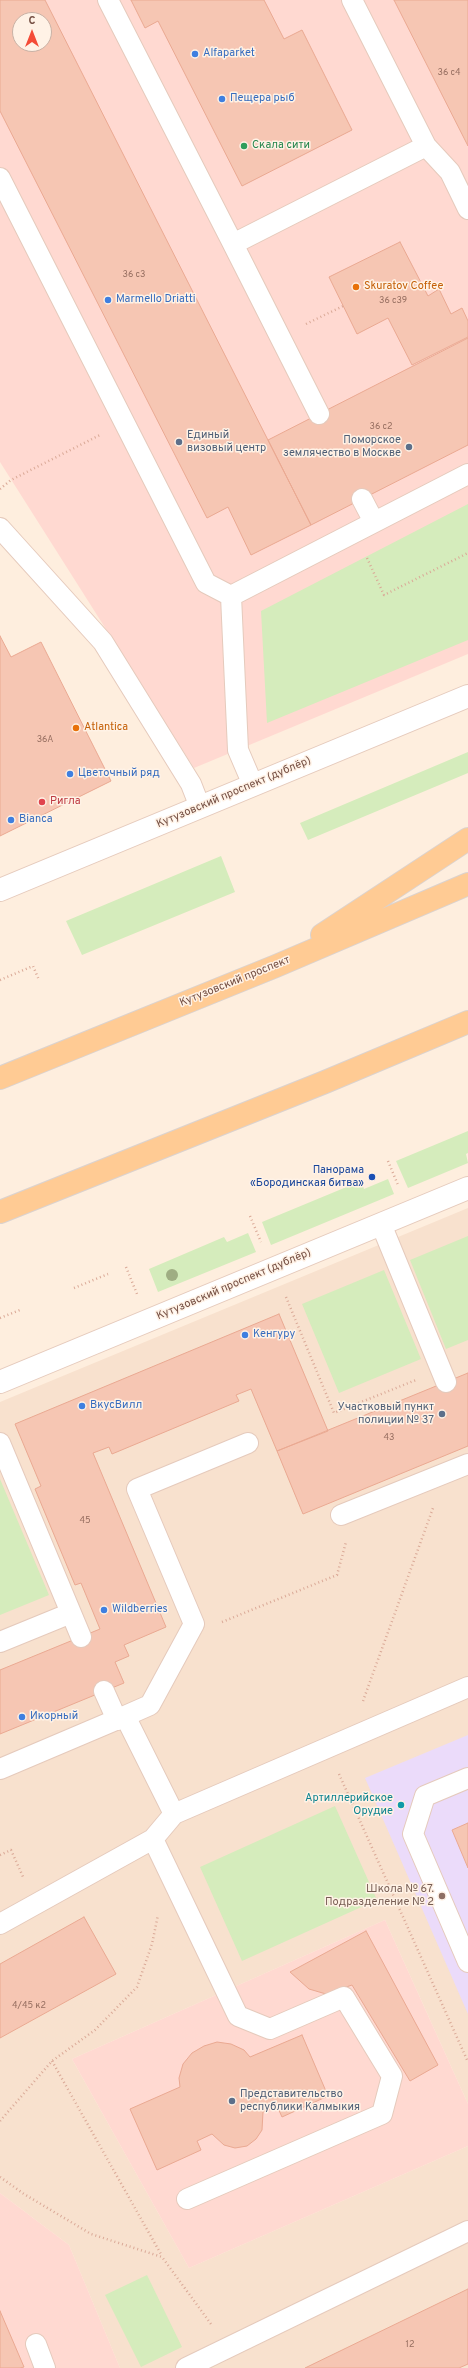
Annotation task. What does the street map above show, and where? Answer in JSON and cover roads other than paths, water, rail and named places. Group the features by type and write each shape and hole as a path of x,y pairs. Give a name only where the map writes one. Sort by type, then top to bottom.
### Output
{"main road":[{"path":"276,966 468,839"},
{"name":"Кутузовский проспект","path":"0,1078 276,966 468,884"},
{"path":"0,1212 318,1085 468,1022"}],"street":[{"name":"Кутузовский проспект (дублёр)","path":"0,890 468,696"},
{"name":"Кутузовский проспект (дублёр)","path":"0,1382 468,1188"}],"lane":[{"path":"108,0 319,414"},
{"path":"352,0 426,146 450,172 468,209"},
{"path":"232,244 426,146"},
{"path":"0,178 206,583 231,596"},
{"path":"231,596 468,474"},
{"path":"362,499 374,522"},
{"path":"0,528 103,642 191,784 200,807"},
{"path":"231,596 238,750 253,785"},
{"path":"381,1224 443,1376"},
{"path":"0,1443 81,1637"},
{"path":"0,1768 150,1705 194,1624 137,1489 248,1443"},
{"path":"341,1515 468,1464"},
{"path":"0,1642 71,1613"},
{"path":"0,1924 153,1839 174,1814 468,1687"},
{"path":"104,1691 121,1718 174,1814"},
{"path":"468,1778 425,1796 413,1834 468,1962"},
{"path":"153,1839 238,2016 270,2029 344,1997 392,2076 382,2114 187,2199"},
{"path":"186,2368 468,2231"},
{"path":"36,2344 45,2368"}],"place":[{"name":"Alfaparket","path":"195,54"},
{"name":"Пещера рыб","path":"222,99"},
{"name":"Скала сити","path":"244,146"},
{"name":"Skuratov Coffee","path":"356,287"},
{"name":"Marmello Driatti","path":"108,300"},
{"name":"Единый визовый центр","path":"179,442"},
{"name":"Поморское землячество в Москве","path":"409,447"},
{"name":"Atlantica","path":"76,728"},
{"name":"Цветочный ряд","path":"70,774"},
{"name":"Ригла","path":"42,802"},
{"name":"Bianca","path":"11,820"},
{"name":"Панорама «Бородинская битва»","path":"372,1177"},
{"name":"Кенгуру","path":"245,1335"},
{"name":"ВкусВилл","path":"82,1406"},
{"name":"Участковый пункт полиции № 37","path":"442,1414"},
{"name":"Wildberries","path":"104,1610"},
{"name":"Икорный","path":"22,1717"},
{"name":"Артиллерийское Орудие","path":"401,1805"},
{"name":"Школа № 67. Подразделение № 2","path":"442,1896"},
{"name":"Представительство республики Калмыкия","path":"232,2101"}]}
